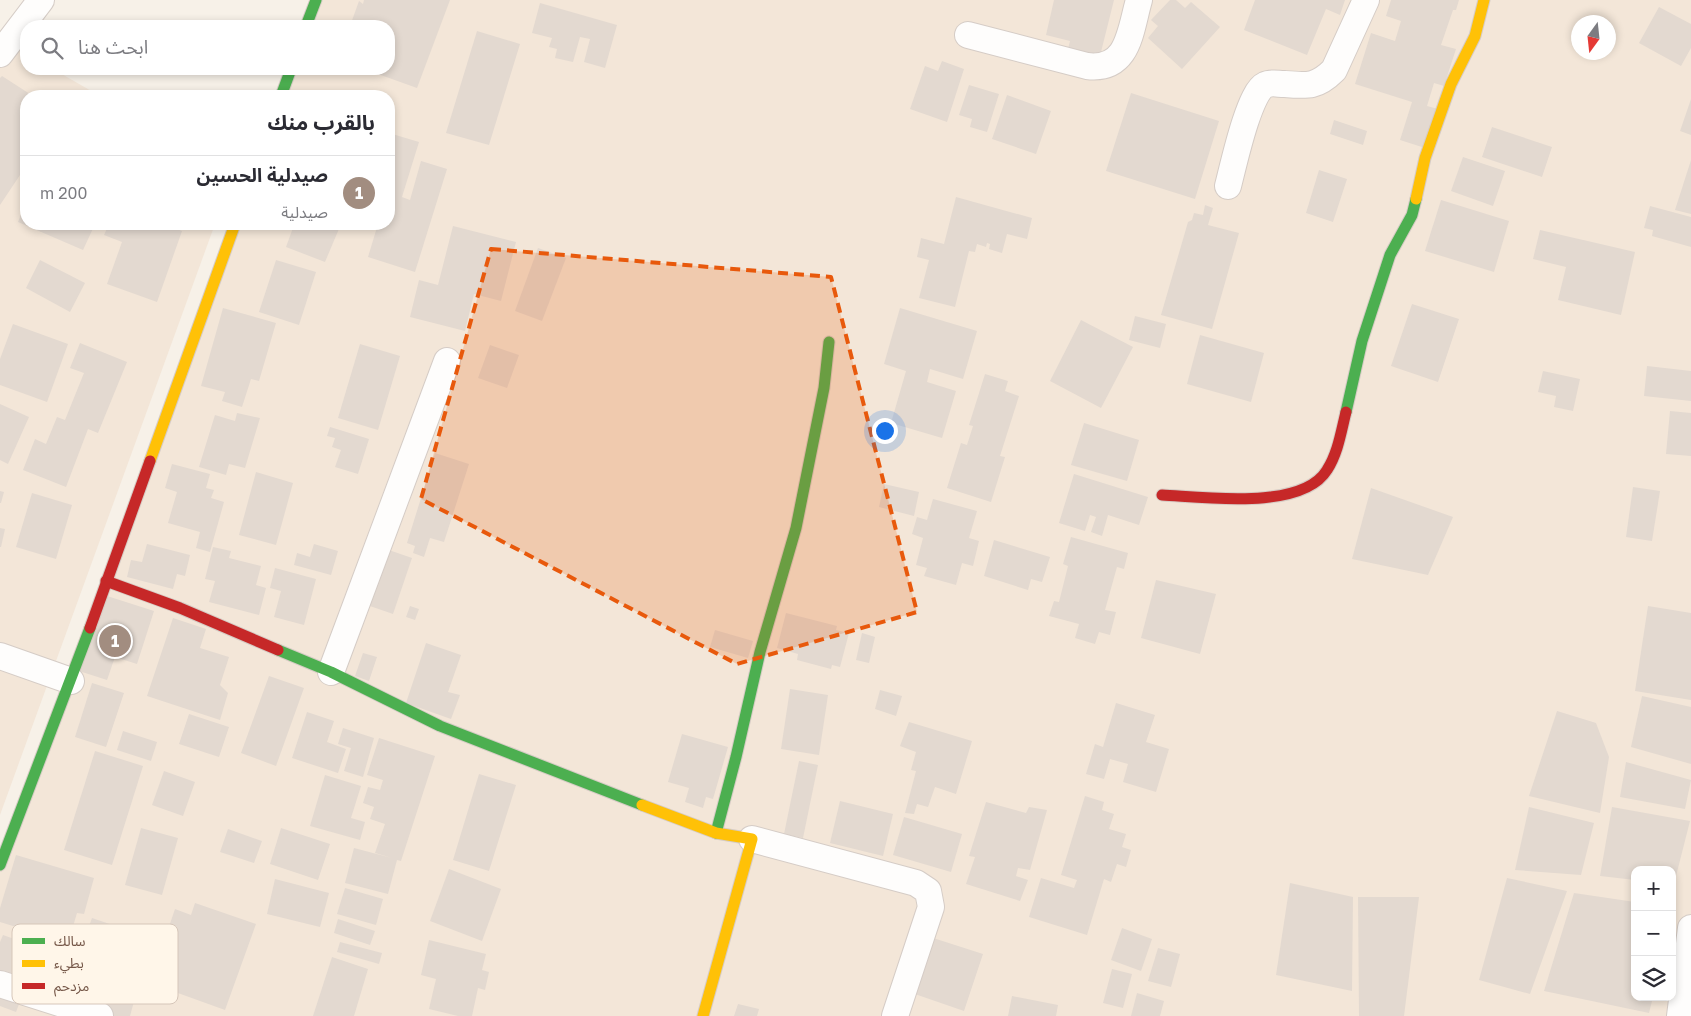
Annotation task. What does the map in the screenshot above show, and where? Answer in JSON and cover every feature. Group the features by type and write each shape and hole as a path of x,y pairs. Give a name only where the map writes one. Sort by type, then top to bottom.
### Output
{"street":[{"path":"26,20 41,0"},
{"path":"308,20 316,0"},
{"path":"968,35 1087,66 1100,67 1111,64 1120,56 1126,46 1139,0"},
{"path":"1228,186 1241,136 1253,100 1259,90 1264,85 1272,83 1311,84 1320,83 1327,78 1334,70 1366,0"},
{"path":"1162,495 1250,498 1288,495 1312,484 1326,472 1338,446 1362,342 1390,255 1412,215 1425,158 1451,84 1475,36 1484,0"},
{"path":"0,54 20,28"},
{"path":"283,90 289,75"},
{"path":"0,865 71,681 233,230"},
{"path":"716,833 760,652 796,528 824,388 829,342"},
{"path":"331,672 447,361"},
{"path":"106,581 180,608 331,672 449,730 589,786 716,833 752,839 916,883 928,891 931,907 895,1016"},
{"path":"0,656 71,681"},
{"path":"703,1016 752,839"},
{"path":"1680,1016 1691,928"},
{"path":"0,984 12,988"},
{"path":"62,1004 100,1016"}],"highlighted area":[{"path":"491,249 831,277 917,612 737,664 421,499"}],"shaded area":[{"path":"319,0 1691,0 1691,1016 0,1016 0,869 235,230 395,230 395,90 286,90 292,75 395,75 395,20 311,20"},
{"path":"11,44 20,49 20,75 63,75 90,90 20,90 20,230 213,230 0,815 0,58"}],"building":[{"path":"364,0 450,0 417,88 381,75 395,75 395,20 352,20 359,1 363,4"},
{"path":"1054,0 1114,0 1099,60 1067,53 1070,41 1046,35"},
{"path":"1170,0 1176,0 1185,8 1191,2 1220,27 1182,69 1148,38 1158,26 1151,20"},
{"path":"1255,0 1345,0 1340,15 1326,9 1307,55 1244,30"},
{"path":"1391,0 1459,0 1456,10 1453,10 1441,45 1456,49 1444,86 1434,83 1427,106 1438,109 1425,148 1400,140 1412,102 1355,84 1371,33 1395,41 1401,21 1386,16"},
{"path":"540,3 617,25 605,68 584,62 590,39 580,37 573,62 555,58 557,49 549,47 552,38 532,33"},
{"path":"1659,7 1691,24 1691,48 1681,66 1639,43"},
{"path":"477,31 520,44 489,145 446,133"},
{"path":"942,61 964,69 947,122 910,109 925,66 938,71"},
{"path":"2,76 24,90 20,90 20,175 0,205 0,78"},
{"path":"969,85 999,94 987,132 970,127 972,119 959,115"},
{"path":"1131,93 1219,121 1195,199 1106,171"},
{"path":"1007,95 1051,111 1036,154 992,139"},
{"path":"1691,99 1691,135 1680,131"},
{"path":"1334,120 1367,131 1363,145 1330,134"},
{"path":"1492,127 1552,147 1542,177 1482,157"},
{"path":"395,135 419,142 402,197 410,200 421,161 447,169 415,272 368,257 376,230 395,230"},
{"path":"1463,157 1505,171 1493,206 1451,191"},
{"path":"1691,160 1691,214 1675,210"},
{"path":"1319,170 1347,179 1333,222 1306,213"},
{"path":"956,197 1032,218 1027,239 1007,234 1002,253 989,249 990,244 987,243 986,247 977,244 975,252 969,251 955,307 919,298 929,260 917,257 921,238 944,244"},
{"path":"1441,200 1509,221 1494,272 1425,251"},
{"path":"1205,205 1213,208 1208,225 1239,233 1212,329 1161,315 1188,222 1192,220 1194,213 1203,215"},
{"path":"1650,206 1691,217 1691,247 1652,236 1653,230 1644,228"},
{"path":"453,226 516,242 501,301 474,294 465,331 410,317 419,280 438,285"},
{"path":"37,230 92,230 83,250"},
{"path":"106,230 182,231 157,302 107,284 122,242 104,235"},
{"path":"292,230 338,230 325,262 286,247"},
{"path":"1540,230 1635,252 1621,315 1558,300 1566,267 1533,259"},
{"path":"538,248 566,258 542,321 515,311"},
{"path":"40,260 85,283 70,312 26,288"},
{"path":"276,260 316,272 299,325 259,312"},
{"path":"1412,304 1459,319 1438,382 1391,366"},
{"path":"223,308 276,323 259,381 251,379 242,407 222,401 225,392 201,386"},
{"path":"900,308 977,331 963,379 930,369 927,382 956,391 942,438 891,423 906,371 884,364"},
{"path":"1135,316 1166,324 1160,348 1129,340"},
{"path":"1081,320 1133,347 1101,408 1050,381"},
{"path":"13,324 68,344 47,402 0,385 0,359"},
{"path":"1200,335 1264,353 1251,402 1187,384"},
{"path":"80,343 127,362 98,433 88,429 66,487 23,470 35,439 46,444 57,417 65,420 84,373 70,368"},
{"path":"360,344 400,356 378,430 338,418"},
{"path":"490,345 519,355 507,388 478,378"},
{"path":"1647,366 1691,371 1691,401 1644,396"},
{"path":"1543,371 1580,379 1573,411 1554,407 1556,396 1538,392"},
{"path":"985,374 1008,381 1005,391 1019,396 1000,456 1005,457 991,502 947,488 961,443 967,445 973,426 969,425"},
{"path":"0,404 29,417 8,464 0,460"},
{"path":"1670,411 1691,413 1691,456 1666,454"},
{"path":"237,413 260,418 245,468 229,464 226,475 199,467 215,415 235,421"},
{"path":"1084,423 1139,440 1127,481 1071,465"},
{"path":"330,427 369,439 358,474 335,467 341,450 332,447 335,438 327,436"},
{"path":"435,453 469,464 444,542 430,538 424,557 413,553 415,546 407,543"},
{"path":"172,464 210,474 206,488 214,490 211,498 224,502 210,552 196,548 200,532 168,523 177,492 165,488"},
{"path":"256,472 293,483 276,545 239,535"},
{"path":"1074,474 1148,497 1139,525 1108,515 1102,536 1091,532 1096,517 1090,515 1085,531 1059,523"},
{"path":"884,484 919,492 914,516 879,507"},
{"path":"1633,487 1660,491 1652,541 1626,537"},
{"path":"1371,488 1453,517 1428,575 1352,559"},
{"path":"0,491 4,492 1,503 0,503"},
{"path":"32,493 72,505 56,559 16,547"},
{"path":"933,499 977,511 969,538 979,541 973,566 962,563 956,585 924,576 927,568 916,565 923,538 912,534 917,517 927,520"},
{"path":"0,528 5,529 1,547 0,547"},
{"path":"1071,537 1128,553 1124,569 1117,567 1105,610 1116,612 1110,635 1099,632 1095,644 1075,638 1079,624 1049,616 1054,601 1059,602 1068,566 1063,564"},
{"path":"994,540 1050,557 1042,582 1031,579 1028,590 984,576"},
{"path":"147,544 190,555 185,576 177,574 173,589 127,577 131,560 142,562"},
{"path":"314,544 338,551 331,575 294,565 297,553 310,557"},
{"path":"213,547 231,551 229,558 261,566 256,585 266,588 259,615 209,602 215,581 205,579"},
{"path":"386,549 412,558 393,614 367,605"},
{"path":"275,568 316,579 304,625 274,617 281,591 270,588"},
{"path":"1156,580 1216,594 1200,654 1141,638"},
{"path":"104,595 154,611 137,664 115,657 107,680 79,671"},
{"path":"410,606 419,609 415,620 406,617"},
{"path":"1648,606 1691,613 1691,700 1635,691"},
{"path":"786,613 837,626 836,630 849,633 840,667 832,665 831,669 797,660 798,654 777,648"},
{"path":"173,618 206,629 200,648 229,657 220,685 228,693 220,720 147,696"},
{"path":"715,630 753,641 748,658 710,647"},
{"path":"862,633 875,637 869,663 856,660"},
{"path":"426,643 461,655 448,692 460,695 451,719 406,703"},
{"path":"363,653 377,657 369,681 355,676"},
{"path":"269,676 304,688 276,766 241,753"},
{"path":"92,683 124,693 106,747 75,737"},
{"path":"790,689 828,695 819,755 781,749"},
{"path":"880,690 902,696 896,716 875,709"},
{"path":"1642,696 1691,707 1691,764 1631,747"},
{"path":"1116,703 1155,715 1146,742 1169,749 1156,792 1123,782 1128,764 1110,759 1104,779 1086,774 1095,744 1103,747"},
{"path":"1557,711 1596,723 1609,757 1600,813 1529,796"},
{"path":"307,712 334,721 327,742 346,749 338,773 292,758"},
{"path":"189,714 229,727 219,757 179,744"},
{"path":"909,722 972,741 956,794 935,787 928,807 917,804 914,814 905,813 916,771 911,770 916,752 900,746"},
{"path":"343,728 374,738 363,777 344,771 351,748 338,744"},
{"path":"123,731 157,742 151,761 117,750"},
{"path":"682,734 728,747 713,799 706,797 703,808 685,802 689,788 668,782"},
{"path":"379,738 435,756 401,861 397,860 388,894 345,883 354,848 392,858 375,853 385,824 370,819 374,807 363,803 368,787 380,790 383,780 367,775"},
{"path":"95,751 143,766 112,865 64,850"},
{"path":"799,761 818,765 803,838 784,834"},
{"path":"1626,762 1691,780 1685,809 1620,797"},
{"path":"164,771 195,782 183,816 152,805"},
{"path":"479,774 516,785 489,871 453,860"},
{"path":"325,775 361,786 351,818 365,822 360,840 310,826"},
{"path":"1085,796 1104,802 1102,810 1114,814 1109,829 1126,834 1122,847 1131,850 1126,867 1117,864 1111,882 1104,879 1087,935 1029,917 1041,878 1074,888 1077,880 1061,875"},
{"path":"840,801 893,814 883,856 830,843"},
{"path":"986,802 1026,813 1029,807 1047,810 1030,870 1018,868 1016,876 1028,880 1020,901 966,884 975,857 969,856"},
{"path":"1529,807 1594,823 1581,875 1515,870"},
{"path":"1612,807 1690,821 1676,876 1676,866 1631,866 1631,880 1600,876"},
{"path":"904,817 962,834 951,872 893,855"},
{"path":"141,828 178,838 162,895 125,885"},
{"path":"281,828 330,844 318,880 270,864"},
{"path":"228,829 262,841 254,863 220,852"},
{"path":"16,855 94,878 84,914 77,913 74,924 12,924 12,926 0,922 0,908"},
{"path":"449,869 501,889 482,941 430,921"},
{"path":"1507,878 1567,891 1530,994 1479,980"},
{"path":"275,879 329,893 320,927 267,914"},
{"path":"1290,883 1353,897 1352,991 1276,975"},
{"path":"345,888 383,899 376,925 337,914"},
{"path":"1574,893 1631,901 1631,1001 1652,1001 1649,1013 1544,991"},
{"path":"1358,897 1419,897 1404,1016 1359,1016"},
{"path":"195,903 256,924 225,1010 178,993 178,924 170,924 175,909 191,915"},
{"path":"92,918 110,924 90,924"},
{"path":"338,919 375,931 370,945 334,933"},
{"path":"1122,928 1152,939 1141,971 1111,960"},
{"path":"3,935 12,938 12,1004 19,1004 16,1012 0,1006 0,942"},
{"path":"927,936 983,954 964,1011 909,992"},
{"path":"429,940 486,954 482,970 489,972 485,990 478,988 472,1016 458,1016 429,1009 436,979 421,975"},
{"path":"340,942 382,953 379,964 337,952"},
{"path":"1158,948 1180,954 1171,987 1148,981"},
{"path":"332,957 368,969 354,1016 313,1016"},
{"path":"1112,969 1132,974 1123,1008 1103,1003"},
{"path":"1137,993 1164,1001 1160,1016 1131,1016"},
{"path":"1012,996 1058,1005 1056,1016 1008,1016"},
{"path":"77,1004 133,1004 130,1016 108,1016 76,1008"},
{"path":"738,1004 759,1009 757,1016 734,1016"}],"traffic: fast":[{"path":"308,20 316,0"},
{"path":"283,90 289,75"},
{"path":"1346,412 1362,341 1390,255 1412,215 1416,199"},
{"path":"716,833 760,652 796,528 824,388 829,342"},
{"path":"0,865 90,628"},
{"path":"278,650 331,672 440,726 642,805"}],"traffic: slow":[{"path":"1416,199 1425,158 1451,84 1475,36 1484,0"},
{"path":"150,461 233,230"},
{"path":"642,805 716,833 752,839 703,1016"}],"traffic: jam":[{"path":"1162,495 1250,499 1296,491 1314,483 1331,463 1337,449 1346,412"},
{"path":"90,628 150,461"},
{"path":"106,581 180,608 278,650"}],"place":[{"name":"صيدلية الحسين","path":"115,641"}]}
